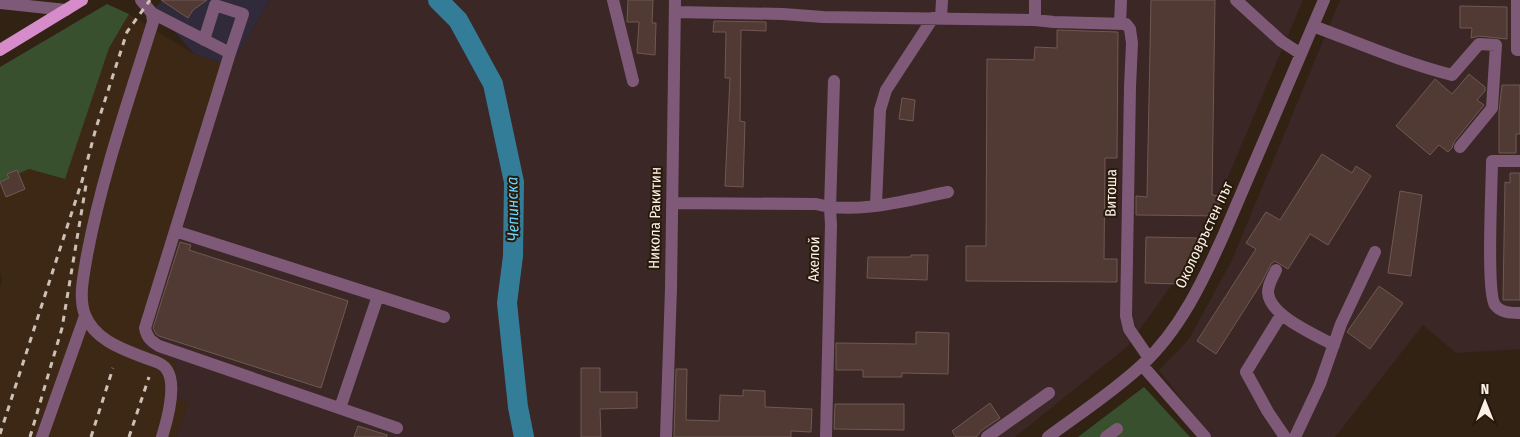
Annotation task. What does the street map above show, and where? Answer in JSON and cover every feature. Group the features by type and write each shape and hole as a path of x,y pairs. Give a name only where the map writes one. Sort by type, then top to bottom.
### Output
{"main road":[{"path":"0,50 73,4"}],"street":[{"path":"141,0 152,13 230,53"},
{"path":"613,0 633,81"},
{"path":"876,205 880,110 886,90 937,18 942,0"},
{"path":"1034,20 1035,0"},
{"name":"Витоша","path":"1121,0 1123,24 1130,29 1132,43 1129,97 1126,316 1129,330 1145,361 1205,437"},
{"path":"1236,0 1281,41 1301,54"},
{"name":"Околовръстен път","path":"1048,437 1145,361 1167,337 1188,306 1207,272 1324,0"},
{"path":"1517,0 1517,50 1520,50"},
{"path":"0,3 73,4"},
{"path":"204,40 215,5 243,14 145,328 146,335 159,346 396,428"},
{"path":"675,6 823,17 1034,20 1123,24"},
{"name":"Никола Ракитин","path":"666,437 675,6"},
{"path":"152,13 153,22 96,209 82,295 82,306 91,328 126,351 157,362 167,369 170,377 170,403 162,437"},
{"path":"1313,26 1428,69 1452,75 1479,44 1496,45 1492,108 1460,147"},
{"name":"Ахелой","path":"826,437 834,81"},
{"path":"1520,161 1492,161 1490,269 1492,299 1496,306 1502,311 1520,313"},
{"path":"672,203 816,204 830,208 847,208 876,205 948,192"},
{"path":"175,231 444,318"},
{"path":"1295,437 1320,384 1341,324 1375,252"},
{"path":"1276,270 1268,292 1271,302 1281,315 1334,345"},
{"path":"340,408 378,296"},
{"path":"1281,315 1246,372 1268,412 1286,437"},
{"path":"42,437 85,316"},
{"path":"986,437 1049,392"},
{"path":"1106,437 1116,429"}],"shaded area":[{"path":"163,0 270,0 230,66 194,54 155,8"},
{"path":"270,0 1303,0 1197,250 1128,346 1015,437 176,437 188,403 177,397 143,347 185,222 230,66"},
{"path":"1340,0 1520,0 1520,349 1456,353 1423,325 1335,437 1210,437 1159,370 1189,339 1232,260"},
{"path":"129,14 194,54 230,66 185,222 143,347 176,363 177,397 188,403 176,437 0,437 0,287 2,282 0,270 0,182 29,169 64,179 109,48"}],"green space":[{"path":"107,4 129,14 109,48 65,179 29,169 0,182 0,67"},
{"path":"1144,387 1190,437 1078,437"}],"building":[{"path":"161,0 207,0 193,10 188,18"},
{"path":"628,0 653,0 652,23 656,23 655,55 637,53 639,22 627,22"},
{"path":"1151,0 1215,0 1212,195 1219,196 1219,216 1136,215 1136,196 1147,197"},
{"path":"1460,6 1507,7 1507,39 1479,36 1471,38 1472,28 1460,28"},
{"path":"714,21 766,22 766,31 741,30 740,121 745,122 743,187 725,186 730,78 725,78 726,32 713,32"},
{"path":"1057,30 1118,32 1117,158 1105,158 1104,259 1117,259 1117,282 966,281 966,246 986,246 987,59 1034,60 1035,47 1057,48"},
{"path":"1469,74 1485,87 1485,91 1477,100 1484,105 1448,152 1439,145 1430,155 1396,126 1435,79 1452,94"},
{"path":"1502,85 1520,85 1520,134 1516,134 1516,153 1499,153 1499,112"},
{"path":"902,98 915,100 913,121 899,119"},
{"path":"1322,154 1352,173 1356,166 1371,176 1328,245 1310,234 1288,269 1275,261 1271,264 1262,282 1216,354 1197,341 1256,249 1246,243 1266,212 1280,220"},
{"path":"17,170 25,189 6,197 0,182 9,178 7,174"},
{"path":"1510,173 1520,173 1520,300 1503,300 1505,182 1510,183"},
{"path":"1400,191 1422,195 1411,276 1388,273"},
{"path":"1146,237 1197,238 1197,245 1180,284 1145,283"},
{"path":"180,242 191,245 189,250 348,301 321,388 156,334 153,328"},
{"path":"911,255 928,255 927,280 867,278 868,257 911,257"},
{"path":"1379,286 1403,303 1370,349 1347,332"},
{"path":"916,332 949,333 948,374 902,373 902,377 863,377 863,370 836,370 836,343 916,344"},
{"path":"581,368 600,368 600,392 637,392 637,408 600,409 601,437 581,437"},
{"path":"676,369 687,369 686,420 719,421 720,395 743,396 743,390 765,391 765,407 812,409 811,432 791,431 791,437 674,437"},
{"path":"990,403 1000,418 982,430 976,437 956,437 952,431"},
{"path":"835,404 904,404 904,430 834,429"},
{"path":"358,426 387,435 387,437 354,437"}],"waterway":[{"name":"Чепинска","path":"438,0 458,20 493,84 514,182 513,256 507,303 518,407 524,437"}],"railway":[{"path":"0,434 82,181 96,128 127,32 150,0"},
{"path":"30,437 62,328 86,185"},
{"path":"91,437 113,368"},
{"path":"129,437 149,377"}]}
